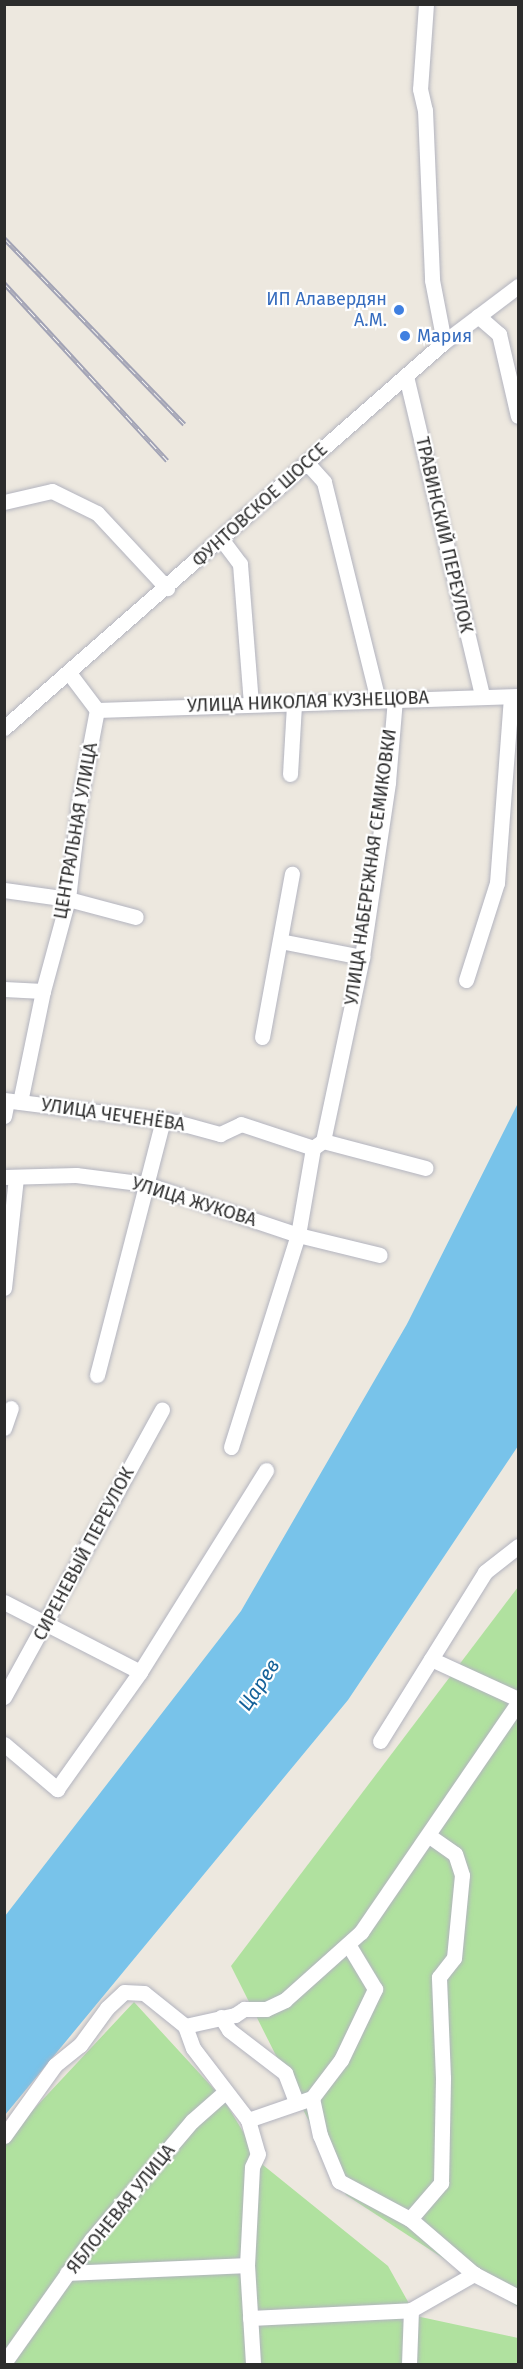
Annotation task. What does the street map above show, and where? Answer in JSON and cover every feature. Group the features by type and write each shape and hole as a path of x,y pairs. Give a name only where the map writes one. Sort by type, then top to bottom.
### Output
{"street":[{"path":"426,4 420,89 425,110 432,280 444,342"},
{"name":"ФУНТОВСКОЕ ШОССЕ","path":"4,728 222,540 444,342 515,289"},
{"path":"478,316 499,334 519,416"},
{"name":"ТРАВИНСКИЙ ПЕРЕУЛОК","path":"406,376 482,695"},
{"path":"308,464 324,482 378,700"},
{"path":"4,502 52,491 97,513 166,588"},
{"path":"222,540 240,564 251,704"},
{"path":"69,673 97,710"},
{"name":"УЛИЦА НИКОЛАЯ КУЗНЕЦОВА","path":"97,710 251,704 294,705 482,695 515,697"},
{"path":"466,980 497,884 515,697"},
{"name":"УЛИЦА НАБЕРЕЖНАЯ СЕМИКОВКИ","path":"231,1447 298,1235 362,957 388,782 395,699"},
{"path":"290,774 294,705"},
{"name":"ЦЕНТРАЛЬНАЯ УЛИЦА","path":"4,1116 68,899 79,804 97,710"},
{"path":"262,1037 292,874"},
{"path":"4,890 68,899 136,917"},
{"path":"280,941 362,957"},
{"path":"4,989 42,991"},
{"name":"УЛИЦА ЧЕЧЕНЁВА","path":"10,1101 164,1120 220,1134 241,1124 318,1145 426,1168"},
{"path":"97,1375 146,1184 154,1167 164,1120"},
{"name":"УЛИЦА ЖУКОВА","path":"10,1178 75,1175 146,1184 298,1235 380,1255"},
{"path":"4,1288 10,1178"},
{"path":"4,1428 11,1408"},
{"name":"СИРЕНЕВЫЙ ПЕРЕУЛОК","path":"4,1697 162,1410"},
{"path":"4,1744 57,1789 140,1672 266,1470"},
{"path":"380,1741 485,1572 519,1546"},
{"path":"4,1602 140,1672"},
{"path":"185,2026 244,2009 266,2009 285,2000 361,1932 429,1836 519,1701 431,1659"},
{"path":"410,2219 441,2182 443,2088 439,1977 454,1958 462,1875 455,1854 429,1836"},
{"path":"248,2120 312,2098 341,2060 375,1989 348,1944"},
{"path":"4,2136 55,2065 80,2045 107,2008 124,1992 144,1993 185,2026 193,2048 248,2120 258,2154 252,2167 247,2265 253,2364"},
{"path":"221,2017 229,2030 285,2073 296,2102"},
{"name":"ЯБЛОНЕВАЯ УЛИЦА","path":"4,2363 67,2273 192,2121 225,2092"},
{"path":"312,2098 320,2135 339,2181 410,2219 474,2274 519,2297"},
{"path":"67,2273 247,2265"},
{"path":"250,2319 411,2310 474,2274"},
{"path":"409,2364 411,2310"}],"green space":[{"path":"518,1587 518,2307 346,2195 231,1966"},
{"path":"134,2002 224,2100 263,2165 388,2266 416,2316 518,2338 518,2364 5,2364 4,2141"}],"water":[{"name":"Царев","path":"518,1103 518,1446 348,1700 5,2115 5,1916 241,1611 407,1324"}],"railway":[{"path":"4,238 184,424"},
{"path":"4,283 167,460"}],"place":[{"name":"ИП Алавердян А.М.","path":"399,310"},
{"name":"Мария","path":"405,336"}]}
